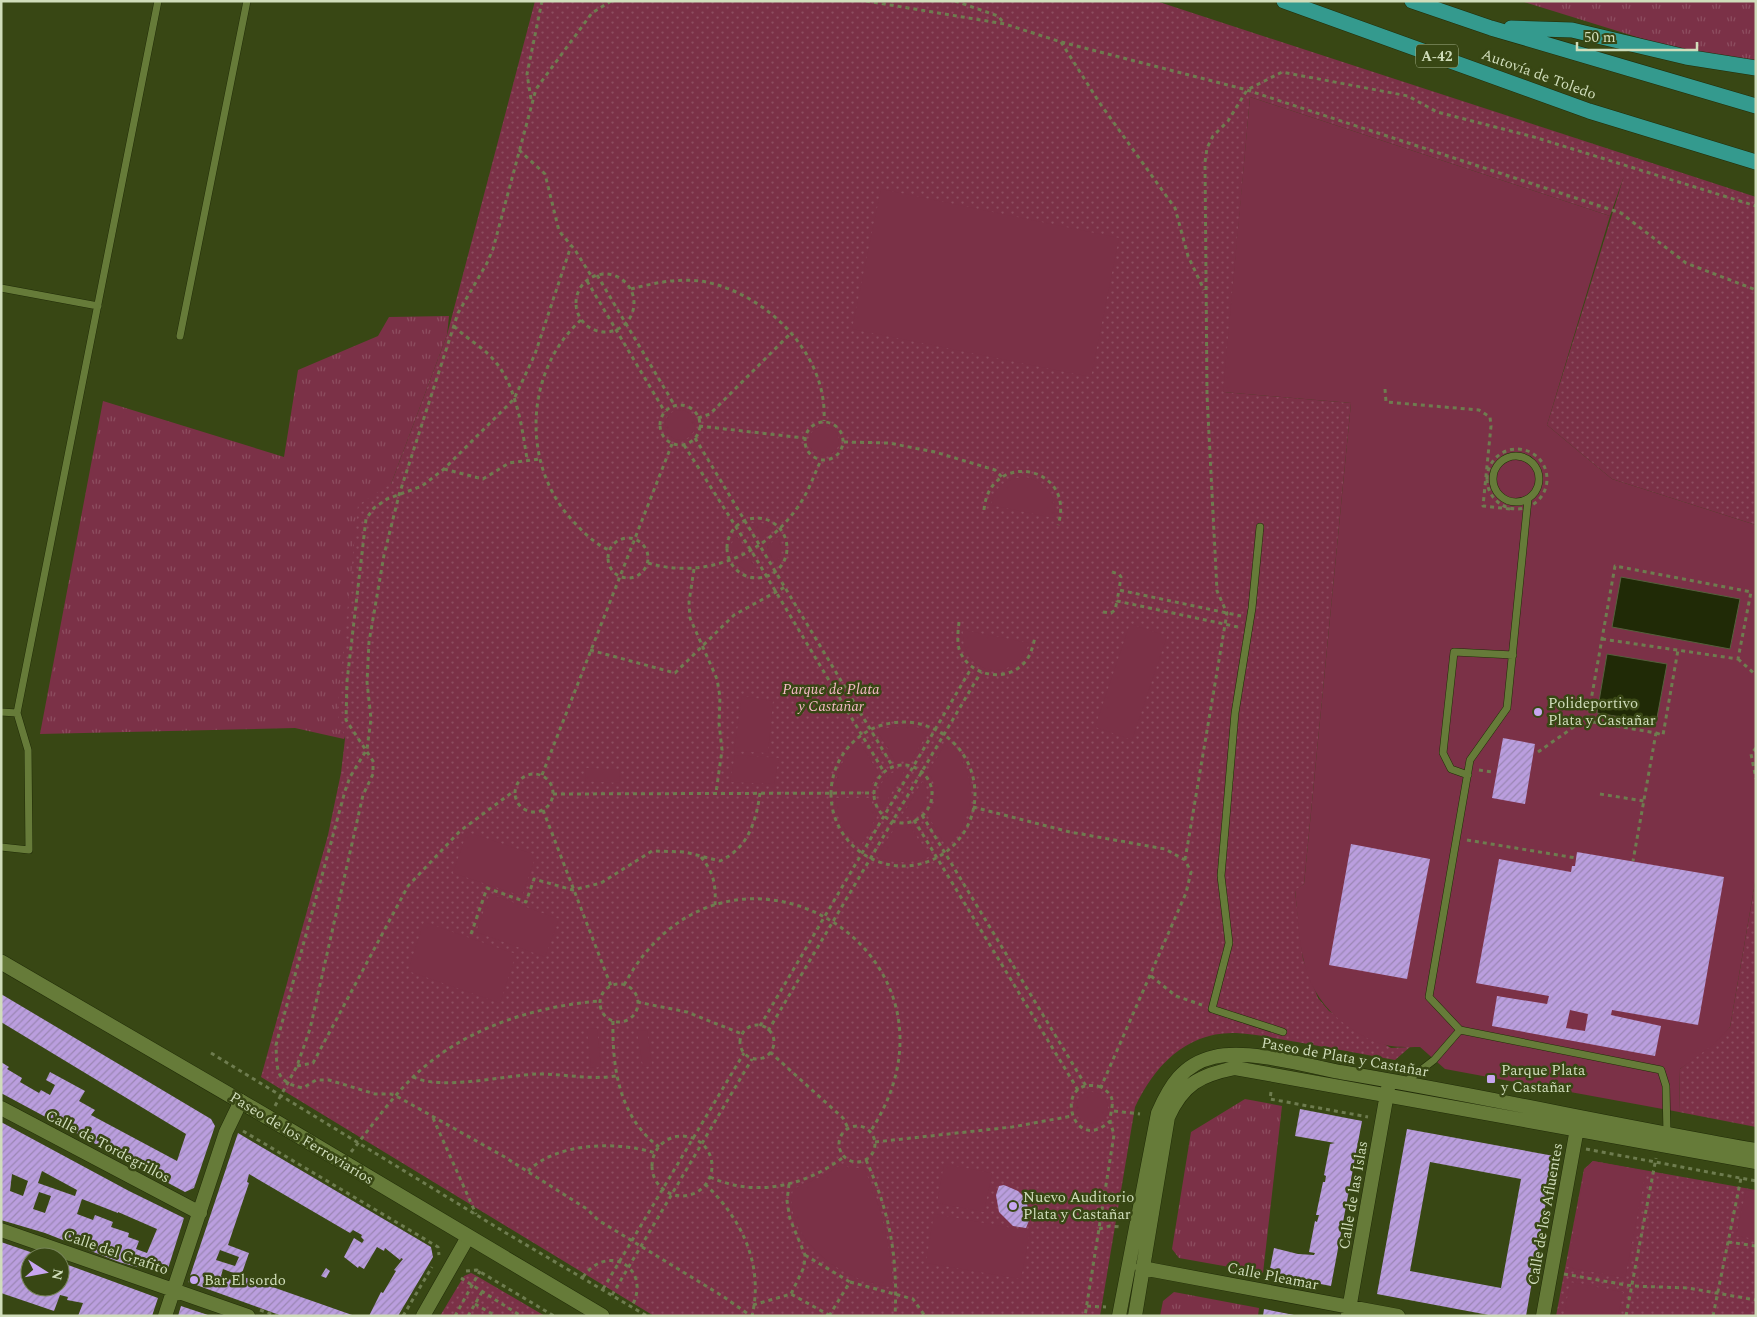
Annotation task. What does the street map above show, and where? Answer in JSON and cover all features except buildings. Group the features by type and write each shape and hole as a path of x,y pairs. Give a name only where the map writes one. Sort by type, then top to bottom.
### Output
{"highway":[{"name":"Autovía de Toledo","path":"1284,1 1589,111 1756,162"},
{"name":"Autovía de Toledo","path":"1412,1 1491,28 1756,106"},
{"path":"1491,28 1572,30 1686,57 1756,68"}],"main road":[{"name":"Paseo de los Ferroviarios","path":"1,962 241,1101 602,1316"}],"street":[{"name":"Paseo de Plata y Castañar","path":"1119,1316 1158,1113 1169,1089 1181,1074 1198,1061 1215,1056 1237,1055 1396,1082 1578,1124 1658,1145 1750,1161"},
{"name":"Paseo de Plata y Castañar","path":"1135,1316 1168,1117 1176,1099 1188,1087 1217,1072 1234,1068 1387,1096 1578,1124 1667,1134 1756,1150"},
{"name":"Calle de las Islas","path":"1349,1311 1387,1096 1396,1082"},
{"path":"165,1316 226,1132 241,1101"},
{"name":"Calle de Tordegrillos","path":"1,1108 200,1213"},
{"name":"Calle de los Afluentes","path":"1543,1316 1578,1124"},
{"name":"Calle del Grafito","path":"1,1230 248,1316"},
{"path":"423,1316 468,1237"},
{"name":"Calle Pleamar","path":"1142,1268 1349,1311 1398,1316"}],"lane":[{"path":"1,847 29,850 28,750 17,713 158,1"},
{"path":"180,336 247,1"},
{"path":"1,288 98,306"},
{"path":"1528,499 1512,502 1500,496 1494,484 1495,471 1502,460 1508,457 1521,456 1528,458 1537,468 1540,480 1538,487 1528,499 1507,708 1470,760 1429,997 1460,1030 1661,1070 1666,1086 1667,1134"},
{"path":"1260,527 1250,618 1235,713 1221,876 1229,943 1212,1009 1283,1032"},
{"path":"1468,776 1451,769 1443,753 1454,652 1513,655"},
{"path":"1,712 17,713"},
{"path":"1396,1082 1434,1060 1460,1030"}],"path":[{"path":"531,100 527,74 542,1"},
{"path":"611,1 592,13 574,40 536,89 531,100 493,249 454,325 399,495 384,555 369,642 367,682 371,719 367,749 350,777 276,1045 278,1074 286,1083 303,1088 316,1080 329,1080 375,1094 391,1094 395,1096 527,1171 640,1246 752,1316 755,1280 753,1259 743,1232 724,1203 705,1184"},
{"path":"866,1 1005,24 1061,42 1248,90 1621,213 1686,263 1756,290"},
{"path":"955,1 998,16 1005,24"},
{"path":"1061,42 1099,102 1175,208 1188,256 1206,293"},
{"path":"1185,860 1227,613 1217,591 1206,395 1206,148 1228,121 1248,90 1282,72 1408,96 1437,112 1534,137 1756,206"},
{"path":"519,150 546,174 559,231 572,246 592,277"},
{"path":"280,1096 297,1066 312,1020 363,795 372,774 373,761 367,749 358,740 346,720 347,681 366,519 374,508 422,486 444,469 514,399 535,354 572,246"},
{"path":"610,274 618,277 631,289 634,308 626,323 616,330 600,332 586,326 577,313 576,298 587,280 597,275 610,274"},
{"path":"597,275 676,406"},
{"path":"587,280 665,412"},
{"path":"631,289 654,283 705,282 745,295 779,320 791,334 817,374 824,398 824,421"},
{"path":"581,320 557,349 543,377 536,403 539,459 553,495 568,516 581,530 609,550"},
{"path":"454,325 468,341 493,359 505,377 523,428 527,460"},
{"path":"698,418 710,414 791,334"},
{"path":"1385,389 1386,402 1479,410 1490,417 1491,426 1483,506 1510,509 1527,508 1541,497 1547,481 1543,464 1531,452 1514,448 1498,455 1488,468 1486,486 1495,501 1510,509"},
{"path":"676,406 688,407 698,418 700,426 695,438 684,445 672,444 661,432 660,425 665,412 676,406"},
{"path":"824,421 837,425 842,433 844,442 840,452 831,459 820,460 811,456 806,448 804,438 813,424 824,421"},
{"path":"700,426 804,438"},
{"path":"695,438 893,767"},
{"path":"844,442 889,443 935,452 995,470 1002,477"},
{"path":"542,775 672,444"},
{"path":"684,445 752,552 884,772"},
{"path":"444,469 483,479 509,463 539,459"},
{"path":"648,563 668,569 694,569 752,552 779,528 804,499 820,460"},
{"path":"984,510 988,494 1002,477 1025,471 1042,476 1056,490 1061,507 1058,525"},
{"path":"762,518 779,528 785,538 786,554 784,561 775,572 759,578 743,575 729,560 727,542 736,527 744,520 762,518"},
{"path":"635,538 647,549 648,563 636,576 620,577 609,566 609,550 619,539 635,538"},
{"path":"1538,752 1588,717 1615,566 1751,592 1738,659"},
{"path":"694,569 689,602 690,618 717,679 720,697 719,723 722,750 716,793"},
{"path":"1103,612 1111,613 1115,610 1122,577 1120,574 1112,572"},
{"path":"590,650 675,673 734,614 785,587"},
{"path":"1119,590 1250,618"},
{"path":"1116,601 1248,629"},
{"path":"959,622 959,649 972,667 981,672 998,675 1017,669 1031,654 1035,637"},
{"path":"1602,639 1738,659 1756,675"},
{"path":"1588,717 1593,722 1663,735 1678,650"},
{"path":"760,1026 972,667"},
{"path":"768,1031 981,672"},
{"path":"906,721 935,729 964,754 970,767 975,793 973,807 964,832 944,852 936,857 908,866 882,863 862,853 848,841 841,830 835,818 830,793 836,768 842,756 861,735 871,729 881,725 906,721"},
{"path":"1634,862 1656,733"},
{"path":"1756,748 1751,754 1756,779"},
{"path":"893,767 912,767 922,772 930,783 932,793 929,804 922,815 914,820 905,822 893,821 884,816 876,803 874,793 876,783 884,772 893,767"},
{"path":"531,774 542,775 549,781 554,794 549,806 543,810 530,813 524,810 515,798 516,784 524,776 531,774"},
{"path":"297,1066 313,1063 408,886 460,831 514,791"},
{"path":"471,934 487,888 526,902 534,879 573,890 601,883 652,851 685,852 720,861 733,855 754,826 760,793"},
{"path":"554,794 874,793"},
{"path":"1600,794 1644,801"},
{"path":"973,807 1070,832 1165,849 1185,860 1191,872 1186,893 1101,1087"},
{"path":"543,810 611,986"},
{"path":"922,815 1086,1086"},
{"path":"914,820 1078,1090"},
{"path":"1456,838 1576,858"},
{"path":"700,856 714,877 715,905"},
{"path":"624,985 642,956 661,935 684,918 715,905 737,900 775,900 793,904 833,920 858,941 881,971 889,988 899,1024 900,1043 896,1080 890,1098 870,1132"},
{"path":"1151,976 1176,996 1212,1009"},
{"path":"624,985 634,993 637,1002 635,1012 631,1017 619,1022 613,1021 603,1013 599,1001 606,989 611,986 624,985"},
{"path":"343,1162 395,1096 413,1077 453,1046 502,1022 544,1008 599,1001"},
{"path":"637,1002 687,1012 742,1034"},
{"path":"613,1021 613,1054 616,1076 623,1099 632,1116 649,1140 659,1147"},
{"path":"760,1026 768,1031 773,1039 770,1052 760,1059 752,1059 744,1053 740,1046 742,1034 747,1028 760,1026"},
{"path":"770,1052 843,1118 848,1128"},
{"path":"603,1289 744,1053"},
{"path":"211,1054 648,1316"},
{"path":"612,1295 752,1059"},
{"path":"413,1077 421,1081 462,1082 540,1074 596,1079 616,1076"},
{"path":"1086,1086 1101,1087 1112,1099 1114,1111 1110,1120 1103,1126 1092,1130 1080,1126 1072,1116 1070,1104 1078,1090 1086,1086"},
{"path":"1271,1092 1270,1099 1368,1117"},
{"path":"1114,1111 1140,1114"},
{"path":"875,1142 1012,1127 1072,1116"},
{"path":"433,1118 477,1215"},
{"path":"1085,1316 1114,1135 1110,1120"},
{"path":"862,1126 870,1132 875,1142 872,1155 866,1160 852,1161 845,1156 839,1146 840,1139 848,1128 862,1126"},
{"path":"238,1129 438,1247 440,1253 437,1258"},
{"path":"682,1136 693,1138 701,1143 708,1151 712,1161 710,1177 705,1184 698,1192 688,1196 671,1194 662,1189 652,1171 655,1153 659,1147 672,1138 682,1136"},
{"path":"1626,1316 1658,1145"},
{"path":"527,1171 541,1161 586,1146 627,1146 655,1153"},
{"path":"1586,1149 1756,1182"},
{"path":"710,1177 738,1187 756,1188 789,1184 829,1169 845,1156"},
{"path":"866,1160 878,1187 891,1232 897,1280 895,1316"},
{"path":"1713,1316 1740,1179 1750,1161"},
{"path":"789,1184 787,1201 790,1219 805,1255 804,1267 791,1294"},
{"path":"1099,1229 1110,1226 1120,1227"},
{"path":"1728,1242 1756,1246"},
{"path":"805,1255 850,1282 913,1298 925,1316"},
{"path":"582,1277 595,1263 610,1260 618,1261 628,1267 634,1274 638,1289 632,1306"},
{"path":"403,1316 434,1263"},
{"path":"455,1316 480,1272 554,1316"},
{"path":"1562,1274 1632,1286 1688,1288 1756,1300"},
{"path":"460,1278 521,1316"},
{"path":"753,1305 791,1294 829,1316 850,1282"},
{"path":"468,1316 482,1292"},
{"path":"475,1304 496,1316"},
{"path":"1087,1306 1107,1307"}],"green space":[{"name":"Parque de Plata y Castañar","path":"535,1 1156,1 1756,197 1756,525 1612,479 1547,425 1624,176 1610,216 1250,97 1224,392 1351,403 1304,884 1295,891 1303,959 1318,998 1329,1011 1391,1048 1410,1047 1395,1060 1252,1034 1236,1033 1218,1034 1202,1038 1174,1054 1152,1078 1135,1107 1100,1316 654,1316 261,1077 328,835 341,773 345,739 337,713 358,505 391,484 447,335"},
{"path":"1521,1 1756,1 1756,74 1537,6"},
{"name":"Polideportivo Plata y Castañar","path":"1250,97 1610,216 1547,425 1612,479 1756,525 1756,877 1730,1027 1714,1044 1680,1069 1679,1112 1445,1069 1420,1047 1390,1046 1374,1042 1358,1033 1332,1013 1311,983 1301,948 1295,890 1304,884 1351,403 1223,392"},
{"path":"881,189 1119,238 1091,377 852,329"},
{"path":"449,316 447,335 391,484 344,739 295,728 40,734 103,401 284,457 298,370 378,336 389,317"},
{"path":"680,410 686,411 694,419 694,431 686,439 680,440 674,439 666,431 665,425 666,419 674,411"},
{"path":"824,426 830,427 838,435 838,447 830,455 824,456 818,455 810,447 809,441 810,435 818,427"},
{"path":"1025,477 1039,482 1048,491 1054,503 1054,518 991,505 998,488 1013,479"},
{"path":"752,523 761,523 773,528 761,538"},
{"path":"736,534 745,549 732,554 732,543"},
{"path":"779,536 781,553 776,564 766,547"},
{"path":"750,558 759,573 746,571 736,563"},
{"path":"1130,624 1167,636 1132,740 1095,727"},
{"path":"963,630 1029,643 1022,657 1012,665 1001,670 990,669 979,665 970,657 964,645"},
{"path":"742,696 773,701 768,753 734,751"},
{"path":"906,725 929,730 911,761 895,761 877,730"},
{"path":"859,741 878,772 870,789 835,789 842,762"},
{"path":"947,741 965,765 969,779 970,794 969,808 964,822 957,835 946,846 928,816 934,805 935,788 928,772"},
{"path":"735,755 779,758 774,784 730,782"},
{"path":"586,768 620,770 619,783 585,781"},
{"path":"905,770 883,807 879,795 881,784 888,775"},
{"path":"923,781 927,794 923,806 914,814 901,817"},
{"path":"835,798 870,798 877,816 860,847 842,825 837,812"},
{"path":"896,826 910,826 929,857 903,862 877,857"},
{"path":"467,832 536,855 522,896 453,873"},
{"path":"1756,877 1756,1127 1679,1112 1680,1069 1730,1027"},
{"path":"490,894 559,919 545,957 476,932"},
{"path":"424,922 516,954 500,1003 408,971"},
{"path":"597,1028 601,1067 591,1068 587,1029"},
{"path":"647,1030 652,1066 643,1067 637,1031"},
{"path":"1092,1092 1098,1093 1103,1097 1107,1102 1107,1114 1103,1119 1098,1123 1092,1124 1086,1123 1081,1119 1077,1114 1076,1108 1077,1102 1081,1097 1086,1093"},
{"path":"1245,1099 1282,1106 1263,1273 1179,1258 1172,1249 1191,1132"},
{"path":"1593,1161 1756,1190 1756,1316 1556,1316 1584,1169"},
{"path":"1593,1161 1646,1171 1625,1278 1567,1267 1585,1169"},
{"path":"841,1164 850,1168 864,1168 884,1226 890,1256 893,1287 856,1278 838,1268 808,1242 798,1225 792,1208 793,1189 827,1174"},
{"path":"944,1164 992,1173 984,1212 937,1203"},
{"path":"1746,1190 1756,1192 1756,1239 1736,1236"},
{"path":"934,1214 1030,1231 1021,1279 926,1263"},
{"path":"471,1273 545,1316 440,1316 464,1276"},
{"path":"1570,1282 1623,1292 1618,1316 1564,1316"},
{"path":"1174,1292 1259,1308 1258,1316 1160,1316 1163,1301"}],"shaded area":[{"path":"1621,577 1740,599 1730,649 1612,627"},
{"path":"1607,654 1667,664 1656,723 1597,713"}],"place":[{"name":"Polideportivo Plata y Castañar","path":"1538,712"},
{"name":"Parque Plata y Castañar","path":"1491,1079"},
{"name":"Nuevo Auditorio Plata y Castañar","path":"1013,1206"},
{"name":"Bar El sordo","path":"194,1280"}]}
